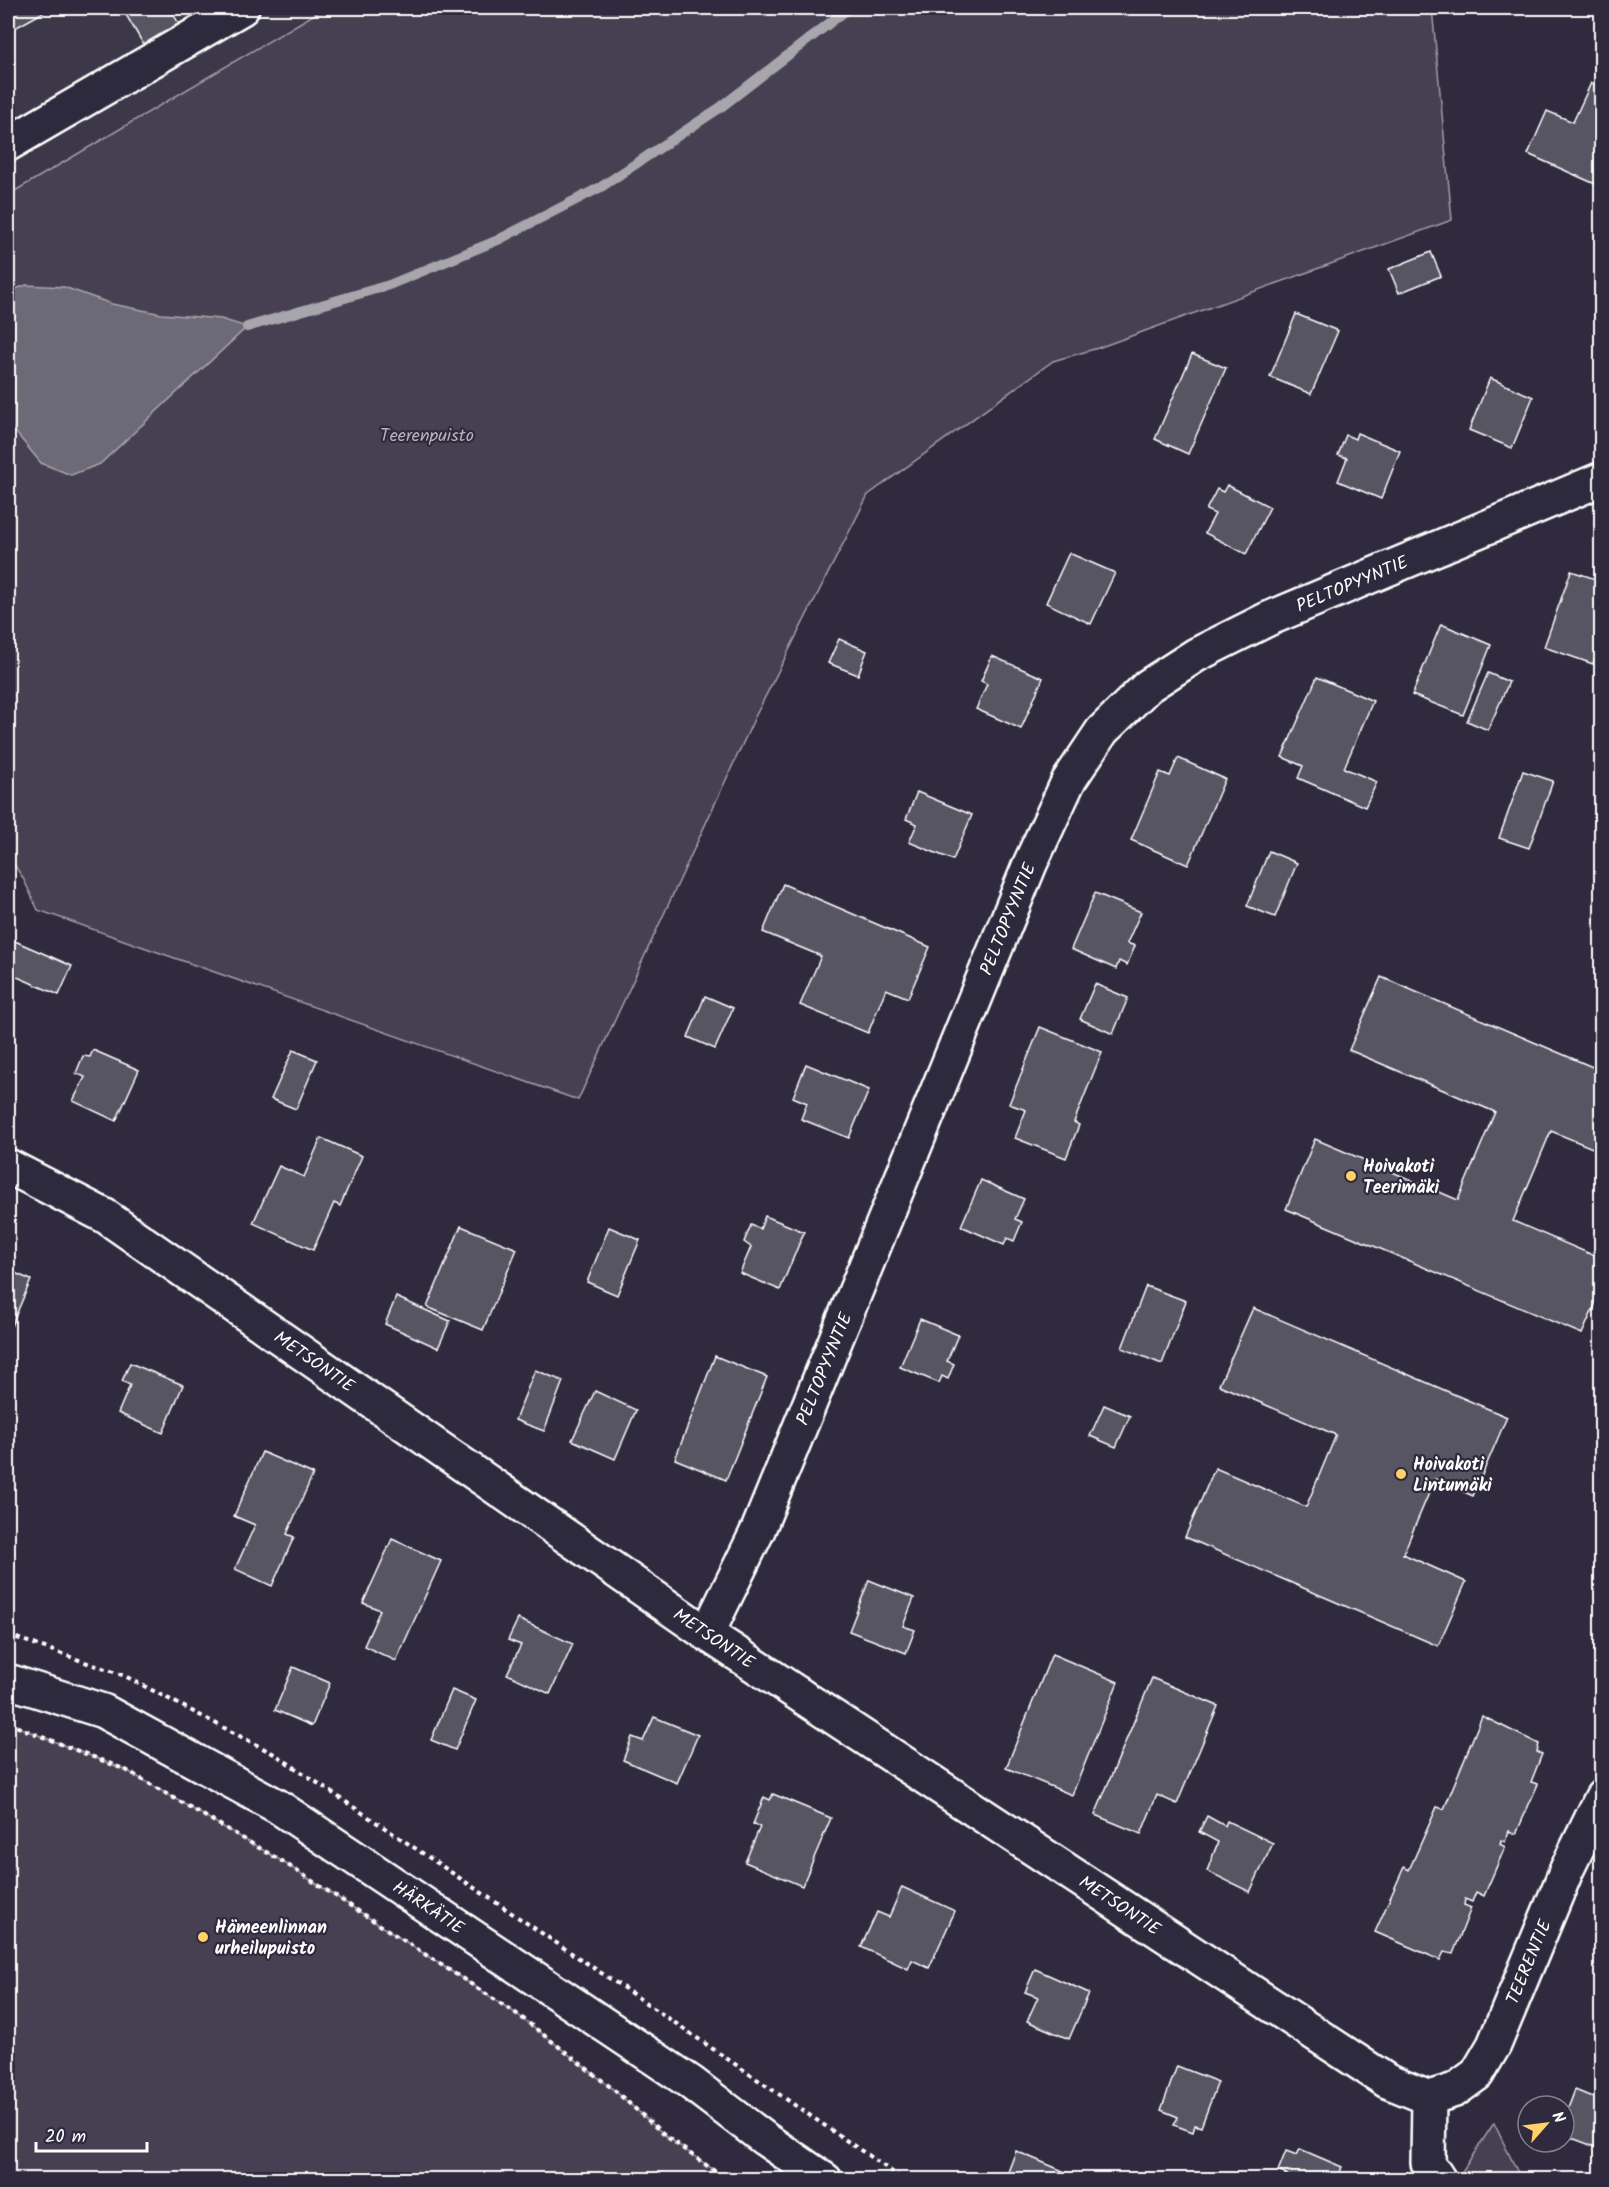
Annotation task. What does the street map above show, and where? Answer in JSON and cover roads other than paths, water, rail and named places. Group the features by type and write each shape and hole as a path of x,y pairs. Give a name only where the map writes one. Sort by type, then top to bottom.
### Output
{"street":[{"path":"8,144 242,8"},
{"name":"PELTOPYYNTIE","path":"707,1634 758,1530 1030,864 1068,782 1102,731 1148,686 1196,654 1268,619 1602,479"},
{"name":"METSONTIE","path":"8,1166 105,1216 707,1634 1386,2081 1429,2098"},
{"name":"HÄRKÄTIE","path":"8,1681 103,1712 277,1806 690,2082 765,2139 804,2174"},
{"name":"TEERENTIE","path":"1429,2098 1455,2091 1477,2074 1494,2044 1568,1869 1602,1797"},
{"path":"1429,2098 1428,2163 1439,2180"}],"waterway":[{"path":"247,327 389,285 498,240 601,187 721,107 849,8"}],"place":[{"name":"Hoivakoti Teerimäki","path":"1351,1176"},
{"name":"Hoivakoti Lintumäki","path":"1401,1474"},
{"name":"Hämeenlinnan urheilupuisto","path":"203,1937"}],"park label":[{"name":"Teerenpuisto","path":"427,435"}]}
